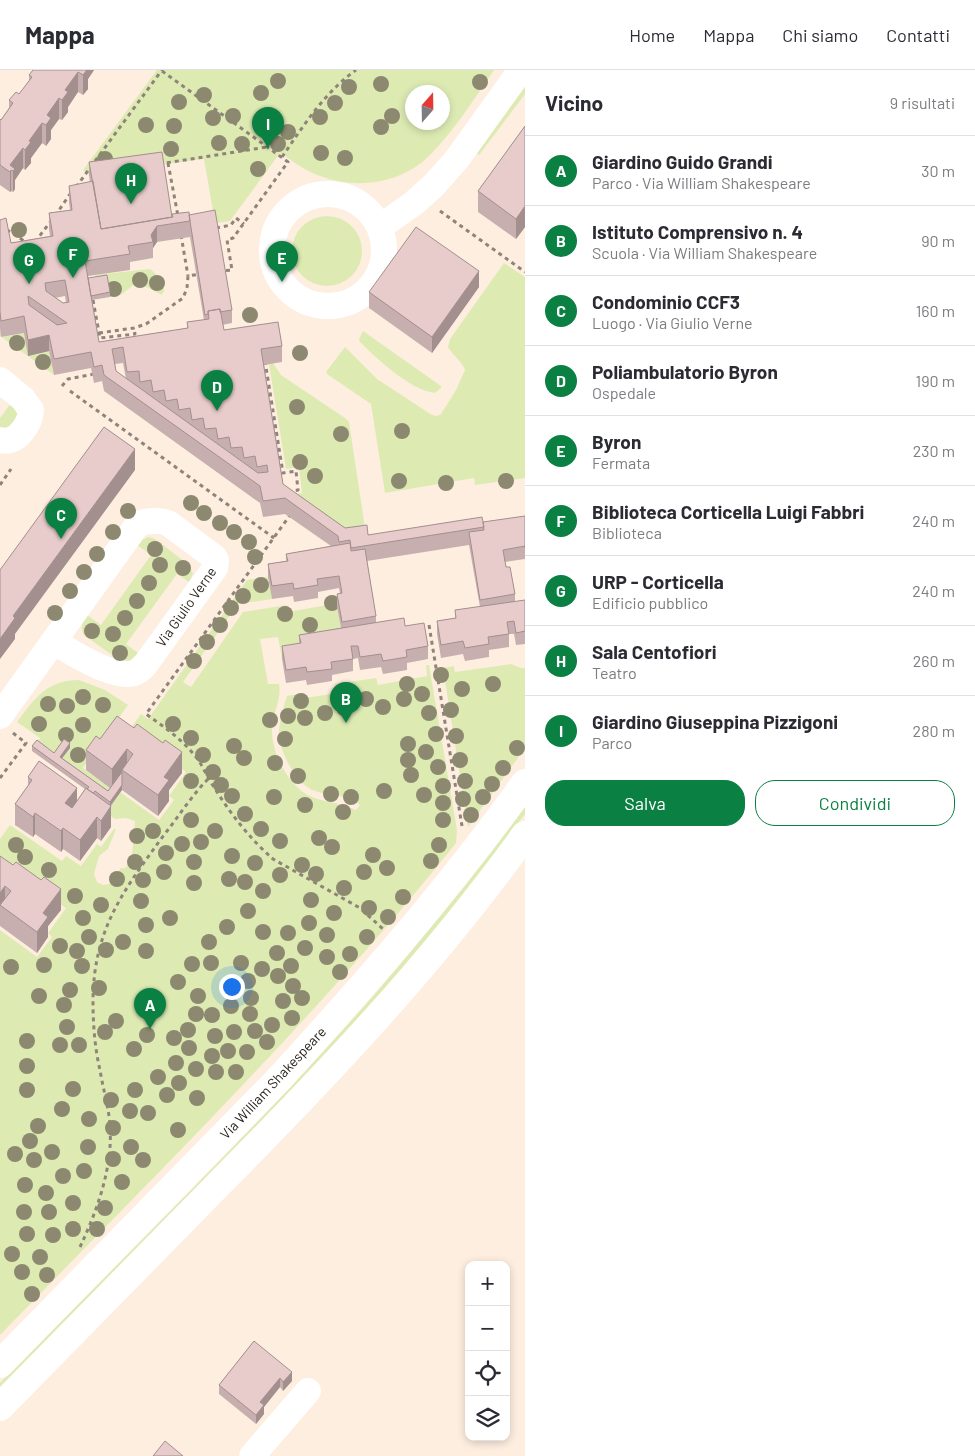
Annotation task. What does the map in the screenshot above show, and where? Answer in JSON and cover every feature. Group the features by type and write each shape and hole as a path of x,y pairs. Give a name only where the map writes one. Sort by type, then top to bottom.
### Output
{"main road":[{"name":"Via William Shakespeare","path":"0,1364 314,1041 429,908 525,783"},
{"path":"0,1406 260,1143 347,1051 429,956 525,835"}],"street":[{"path":"380,227 417,200 445,173 521,70"},
{"path":"325,194 342,196 358,202 371,213 380,227 384,247 382,268 372,286 356,299 336,306 315,305 296,296 282,282 274,266 272,250 278,225 294,206 309,198 325,194"},
{"path":"0,380 24,399 31,410 28,423 18,436 11,440 0,440"},
{"name":"Via Giulio Verne","path":"4,722 55,642 137,525 141,522 162,521 168,523 216,560 215,568 145,665 138,671 131,674 122,674 106,669 82,659 55,642"},
{"path":"252,1456 308,1391"}],"path":[{"path":"282,157 321,102 339,83 356,70"},
{"path":"0,225 33,245 162,71 288,162 244,224 233,238 227,240 232,270 214,272"},
{"path":"150,165 267,147"},
{"path":"168,163 178,220"},
{"path":"86,173 95,172"},
{"path":"436,208 525,272"},
{"path":"216,228 231,225 236,218 244,224"},
{"path":"93,300 99,334 146,324 183,298 187,288 188,276 180,229"},
{"path":"188,276 205,274"},
{"path":"264,357 283,473 296,471 298,490 281,493"},
{"path":"62,386 68,379 97,374"},
{"path":"70,391 274,538"},
{"path":"0,485 11,469"},
{"path":"287,510 299,518"},
{"path":"292,513 146,714 180,739 198,759 219,795 254,842 267,855 360,908 388,934"},
{"path":"429,625 464,833"},
{"path":"0,778 26,743 4,722"},
{"path":"80,1248 98,1201 106,1170 110,1141 110,1120 99,1068 93,1004 95,970 102,937 116,904 134,876 209,778"}],"green space":[{"path":"157,70 494,70 448,135 430,155 406,172 378,182 349,183 315,174 280,153 230,221 215,223 204,159 89,175 83,170"},
{"path":"525,85 525,94 479,155 477,153"},
{"path":"334,216 347,222 356,231 360,237 362,251 360,265 352,276 341,284 320,286 313,284 302,276 294,265 292,244 294,237 302,226 313,218"},
{"path":"504,263 525,277 525,478 475,485 474,478 385,493 371,404 326,372 345,347 377,379 432,415 437,416 441,414 456,390 465,370 448,347 450,339"},
{"path":"150,269 164,281 162,295 136,283 121,295 110,297 96,281 95,275"},
{"path":"0,328 2,337 24,333 49,351 54,375 0,336"},
{"path":"363,331 441,386 441,388 435,393 425,391 394,373 360,342 359,339"},
{"path":"273,363 281,375 349,422 367,541 282,497 302,493 299,467 286,469 269,364"},
{"path":"11,403 18,412 14,425 0,430 0,418"},
{"path":"149,537 155,539 189,565 193,574 189,582 177,574 126,644 138,653 130,661 119,660 84,635 82,625 87,615 101,625 151,555 137,545 141,540"},
{"path":"268,577 272,599 238,604 183,682 191,687 243,612 287,605 288,612 327,605 328,608 337,607 342,634 301,656 282,659 278,637 260,639 268,684 279,684 280,689 272,728 272,738 283,768 296,786 312,797 356,810 360,805 355,801 308,788 296,777 291,769 283,753 279,738 282,711 287,696 303,693 305,698 337,693 335,684 376,678 378,685 427,676 426,665 429,665 457,830 456,843 403,908 291,1033 176,1155 0,1335 0,930 37,957 52,937 48,933 66,908 43,893 0,873 0,839 10,825 62,861 66,856 81,866 97,844 101,847 114,829 116,829 108,849 99,856 94,874 97,882 103,885 109,884 121,868 125,868 128,865 132,855 135,821 126,818 115,819 90,802 110,806 120,792 159,820 174,800 169,796 186,772 165,756 127,733 141,714 148,719 247,580"},
{"path":"511,664 525,668 525,748 468,827 443,668 454,666 455,672"},
{"path":"79,680 105,690 128,705 83,768 112,789 108,796 60,761 70,748 54,757 37,745 40,738 17,722 36,698 50,687 58,683"},
{"path":"525,805 525,814 390,984 293,1091 0,1389 0,1383 221,1160 350,1022 418,943"}],"building":[{"path":"33,70 87,70 83,75 78,72 65,90 68,92 62,100 59,98 47,115 51,118 46,125 42,123 25,150 23,148 10,165 15,169 10,172 0,165 0,119 13,103 9,100 16,92 19,94 32,77 29,75"},
{"path":"525,126 525,206 516,219 478,191"},
{"path":"162,152 172,217 101,229 89,162"},
{"path":"93,181 101,229 173,217 172,214 189,212 190,221 157,226 151,235 153,242 128,246 130,254 85,261 99,342 188,328 187,322 209,319 208,311 220,309 224,330 278,322 282,346 261,349 283,484 345,528 367,525 368,535 482,517 484,527 351,548 350,540 339,542 338,536 285,498 263,501 260,486 104,375 102,365 94,367 91,352 54,359 49,335 28,340 24,316 1,321 0,220 6,218 11,243 53,236 49,213 72,210 69,186","holes":["65,280 69,302 63,303 46,291 45,283","28,296 67,323 57,325 29,305","123,347 127,372 139,371 140,382 151,380 153,392 164,390 166,401 177,399 179,410 190,408 192,420 203,418 205,429 216,428 218,439 229,437 231,448 242,447 244,458 255,456 257,467 267,465 268,472 258,473 116,371 112,349"]},
{"path":"215,210 232,310 208,311 208,314 205,315 189,215"},
{"path":"416,227 479,271 432,337 369,292"},
{"path":"107,275 110,292 91,296 88,278"},
{"path":"104,427 135,449 13,616 15,618 0,639 0,570"},
{"path":"525,516 525,546 503,550 506,567 510,567 515,594 480,600 469,532 484,530 483,522"},
{"path":"350,543 351,551 365,549 376,616 342,622 337,594 342,593 339,576 317,579 318,585 294,589 293,583 272,586 268,564 288,561 286,554"},
{"path":"525,600 525,631 516,633 514,621 507,622 509,634 488,637 489,644 465,648 463,641 441,645 437,621 456,618 455,610"},
{"path":"404,618 405,626 424,623 428,646 406,650 407,657 383,661 381,654 360,657 358,646 351,646 353,659 331,662 332,669 307,672 306,667 286,670 282,646 301,643 299,635"},
{"path":"117,716 134,728 137,724 163,743 165,740 182,752 164,777 169,780 158,795 122,770 133,754 127,749 112,769 86,750 96,736 100,739"},
{"path":"64,739 70,743 60,757 108,791 122,772 122,785 110,802 95,791 93,793 87,789 89,787 32,746 37,740 54,753"},
{"path":"39,761 77,788 65,803 72,808 86,788 111,806 101,821 97,817 80,840 63,828 61,831 35,813 33,817 15,804 32,780 28,777"},
{"path":"0,856 13,865 16,862 41,880 44,877 61,889 43,913 48,917 37,932 0,905 11,891 5,886 0,893"},
{"path":"254,1341 292,1372 283,1382 280,1378 260,1402 264,1405 256,1415 219,1385"},
{"path":"165,1441 183,1456 153,1456"}],"place":[{"name":"Giardino Giuseppina Pizzigoni","path":"268,148"},
{"name":"Sala Centofiori","path":"131,204"},
{"name":"Biblioteca Corticella Luigi Fabbri","path":"73,278"},
{"name":"Byron","path":"282,282"},
{"name":"URP - Corticella","path":"29,284"},
{"name":"Poliambulatorio Byron","path":"217,411"},
{"name":"Condominio CCF3","path":"61,539"},
{"name":"Istituto Comprensivo n. 4","path":"346,723"},
{"name":"Giardino Guido Grandi","path":"150,1029"}]}
